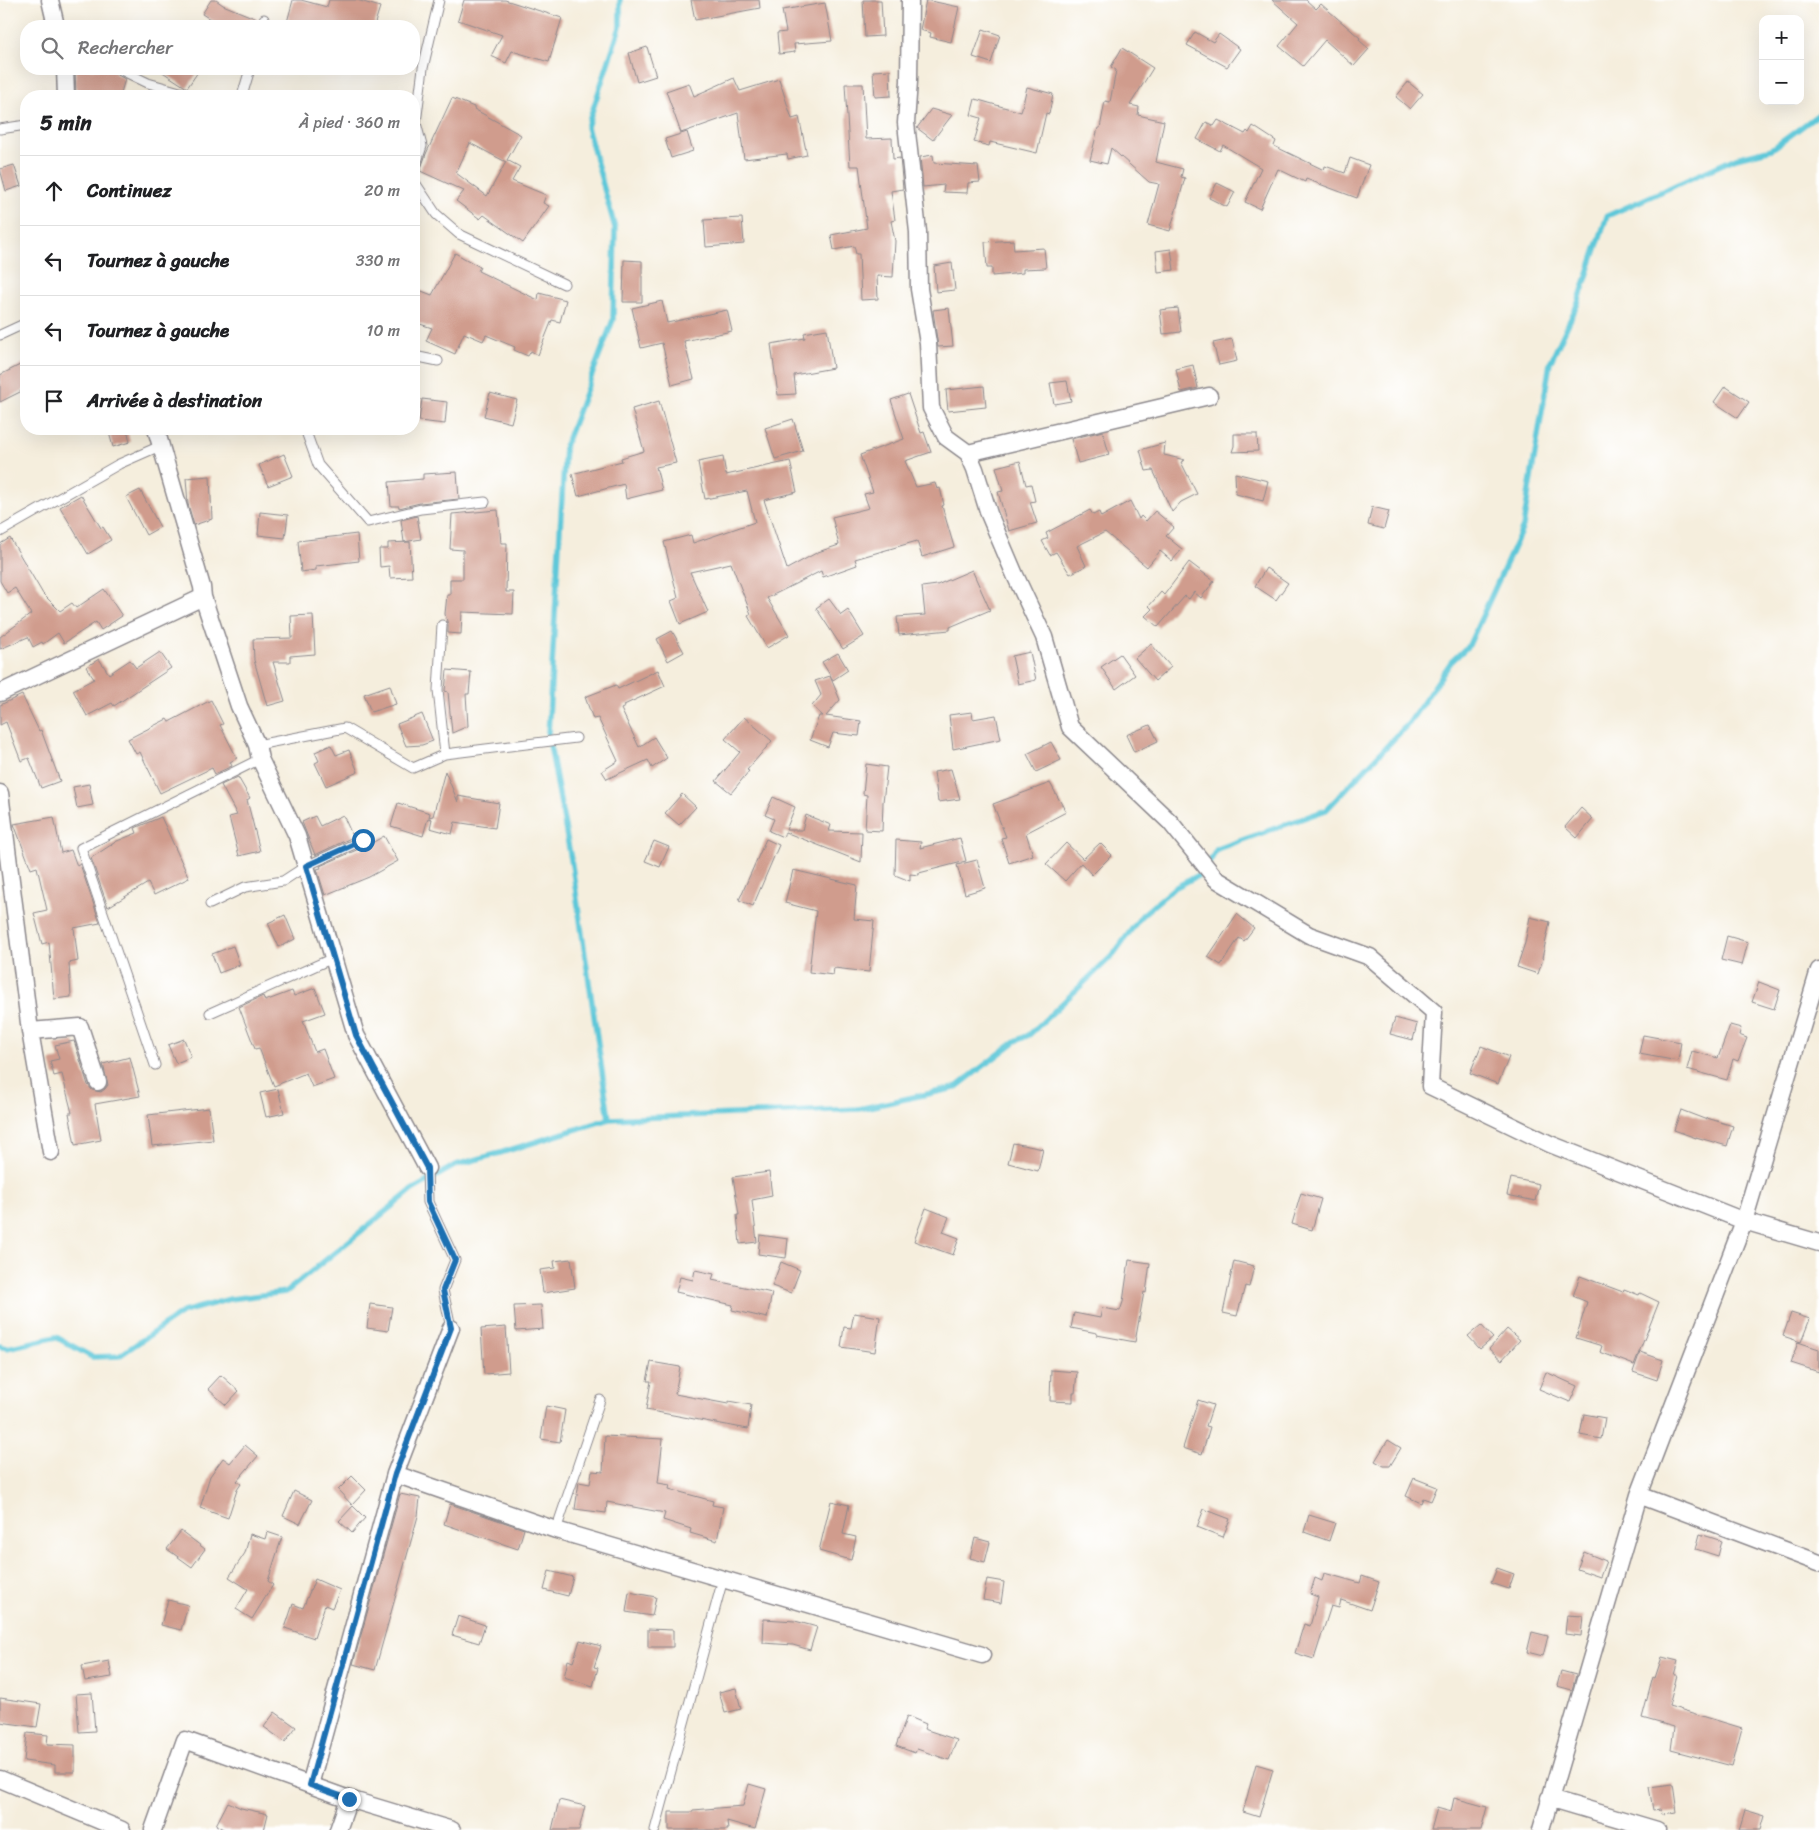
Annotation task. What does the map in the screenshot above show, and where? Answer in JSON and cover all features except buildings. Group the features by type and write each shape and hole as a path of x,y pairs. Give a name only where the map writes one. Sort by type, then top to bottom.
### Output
{"street":[{"path":"50,0 55,20"},
{"path":"910,0 909,80 906,124 918,232 918,288 928,343 931,408 946,437 968,453 1000,540 1044,637 1070,727 1170,822 1216,879 1309,935 1370,956 1434,1012 1430,1086 1550,1144 1744,1221 1819,1243"},
{"path":"65,75 66,90"},
{"path":"968,453 1209,396"},
{"path":"157,435 202,587 203,597 240,706 297,836 356,1035 427,1168"},
{"path":"0,693 203,597"},
{"path":"0,793 30,1031 51,1152"},
{"path":"1541,1830 1639,1495 1744,1221 1819,970"},
{"path":"30,1031 80,1027 98,1082"},
{"path":"310,1785 395,1474 451,1328"},
{"path":"395,1474 556,1530 982,1655"},
{"path":"1639,1495 1819,1563"},
{"path":"152,1830 185,1740 349,1799 452,1830"},
{"path":"0,1779 122,1830"},
{"path":"1549,1798 1657,1830"},
{"path":"338,1830 349,1799"}],"lane":[{"path":"420,90 422,68 438,0"},
{"path":"131,75 148,83 173,90"},
{"path":"244,90 248,75"},
{"path":"0,128 20,126"},
{"path":"420,138 422,146 420,152"},
{"path":"420,190 436,214 459,234 564,284"},
{"path":"0,335 20,326"},
{"path":"420,357 438,361"},
{"path":"307,435 318,465 368,522 421,509 485,502"},
{"path":"0,532 119,464 160,446"},
{"path":"442,625 438,690 445,754"},
{"path":"155,1065 81,848 259,752 345,728 413,768 445,754 576,738"},
{"path":"210,904 245,887 283,881 306,866 363,840"},
{"path":"210,1013 333,958"},
{"path":"427,1168 428,1202 455,1260 443,1290 451,1328"},
{"path":"556,1530 600,1400"},
{"path":"656,1830 723,1579"}],"waterway":[{"path":"609,1119 572,865 548,734 565,446 613,320 615,228 587,127 620,27 620,0"},
{"path":"0,1346 7,1348 56,1337 92,1357 119,1356 183,1312 230,1299 286,1292 412,1190 456,1165 609,1119 859,1109 955,1088 1016,1041 1029,1035 1113,955 1142,915 1174,888 1203,873 1217,849 1326,810 1409,723 1451,662 1469,645 1523,527 1550,363 1578,303 1607,216 1736,158 1772,149 1819,114"}],"route":[{"path":"349,1799 310,1785 395,1474 451,1328 443,1290 455,1260 428,1202 427,1168 356,1035 306,866 363,840"}]}
